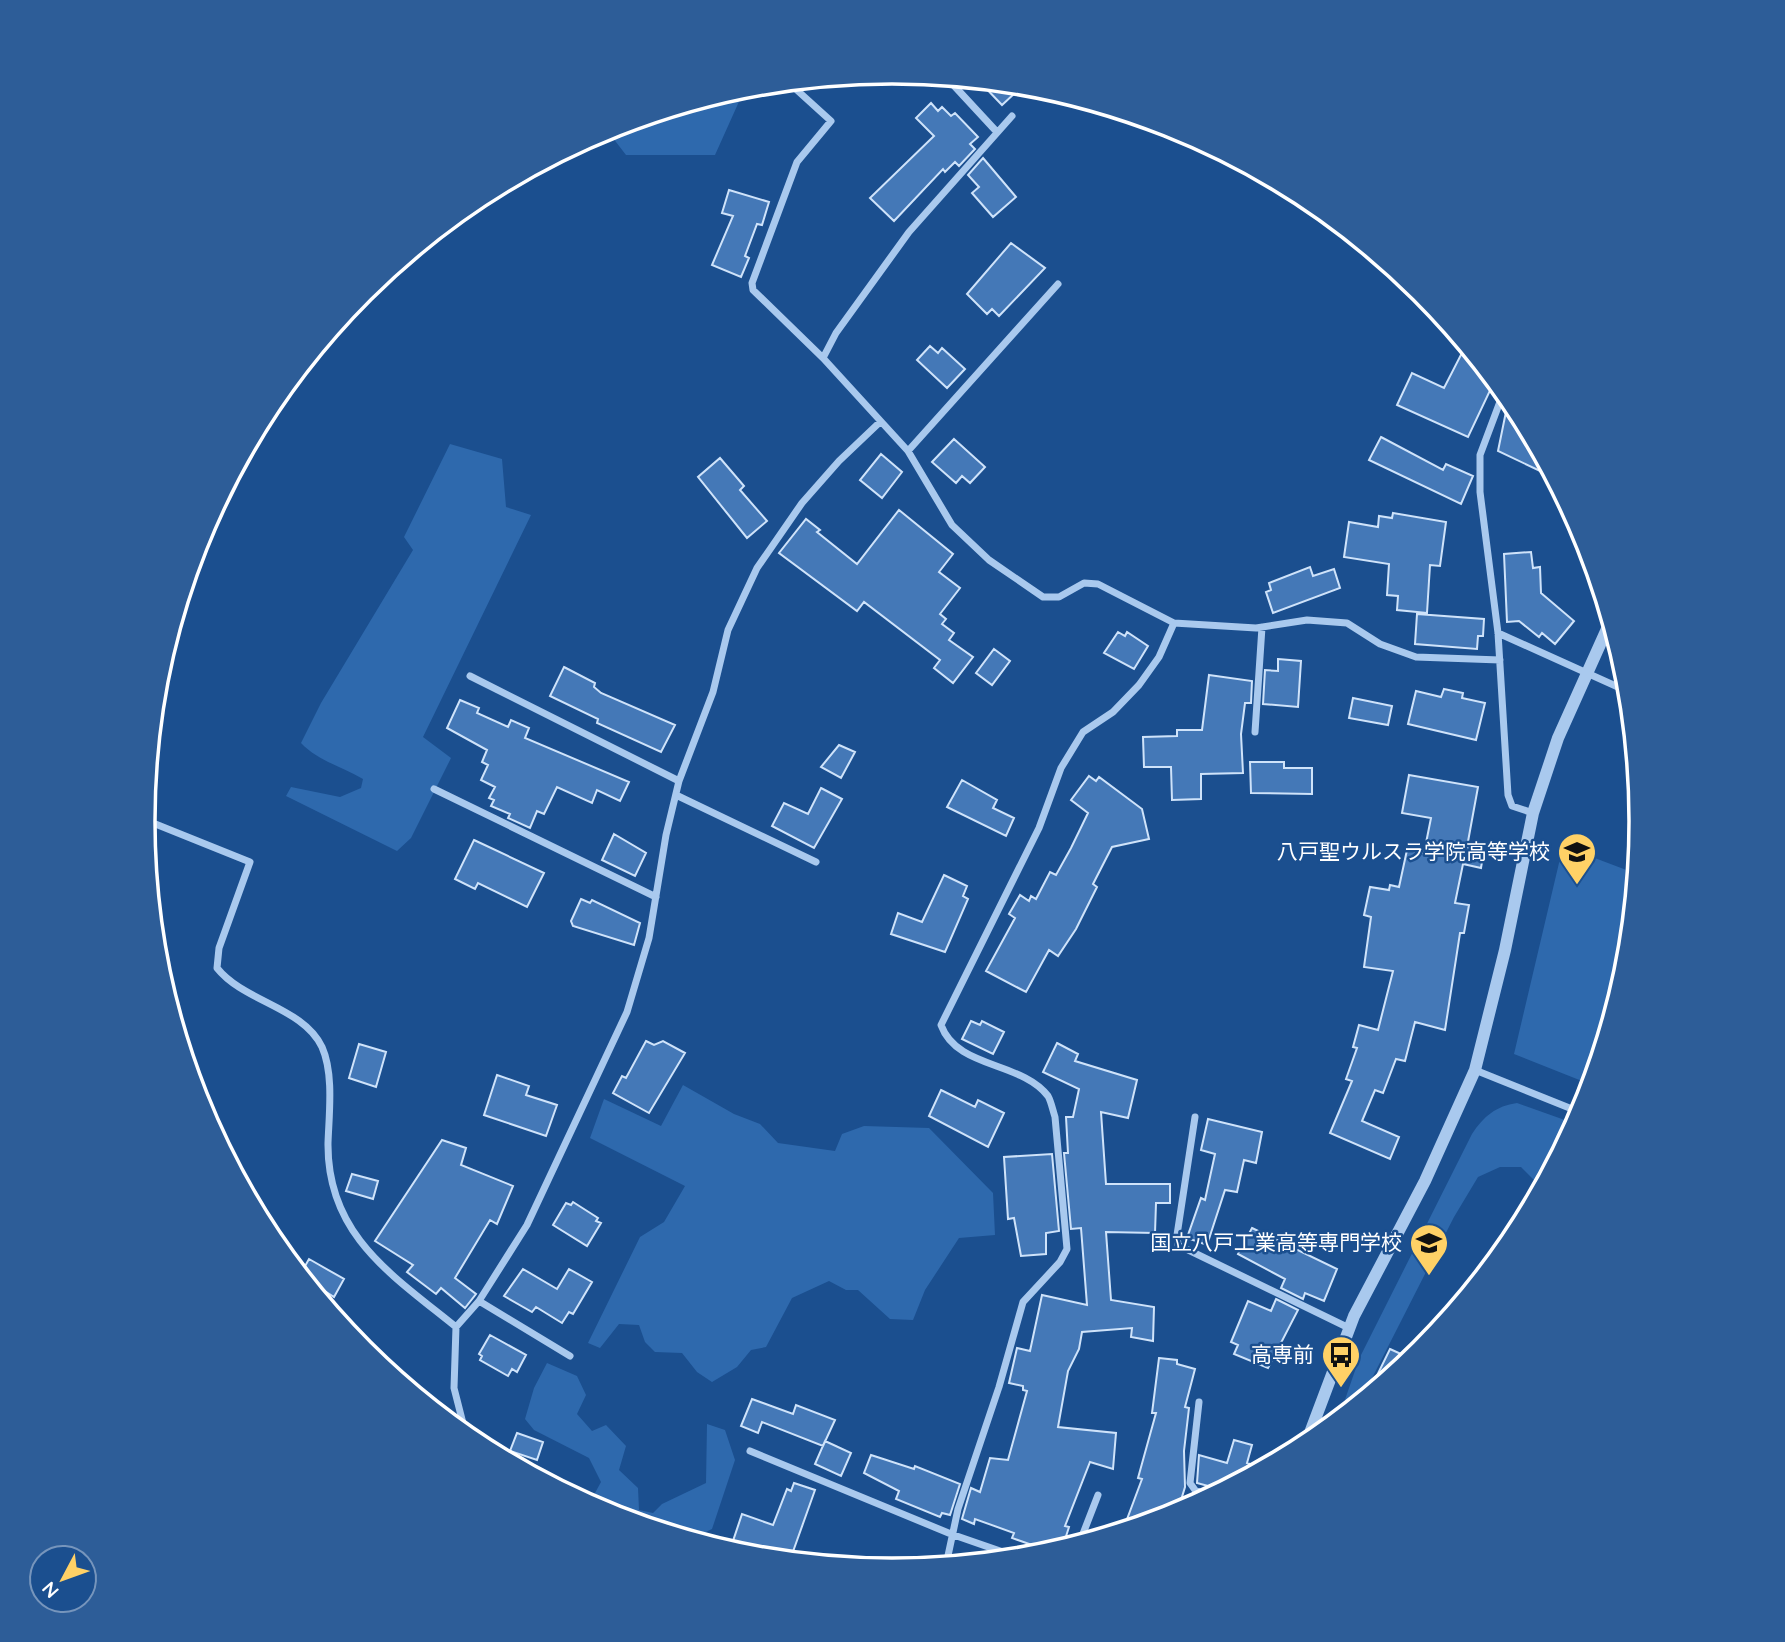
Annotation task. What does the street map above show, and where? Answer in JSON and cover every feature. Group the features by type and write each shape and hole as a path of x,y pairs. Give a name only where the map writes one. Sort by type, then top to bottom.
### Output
{"street":[{"path":"955,87 996,131"},
{"path":"797,90 831,121 797,163 781,197 752,283 753,290 775,315 823,358 908,451 952,525 989,560 1020,584 1043,597 1059,597 1084,583 1098,584 1174,623 1195,627 1262,627 1307,620 1347,623 1380,644 1416,657 1500,660"},
{"path":"823,358 836,333 909,232 1012,116"},
{"path":"908,451 1058,284"},
{"path":"1499,404 1480,455 1482,518 1498,633 1508,795 1512,806 1533,813"},
{"path":"462,1419 454,1388 456,1327 479,1301 527,1225 627,1012 642,969 679,780 713,691 728,630 757,568 802,503 839,461 880,422"},
{"path":"948,1555 951,1534 1023,1302 1060,1262 1067,1249 1055,1117 1048,1097 1025,1079 957,1049 946,1038 941,1025 1039,828 1060,768 1083,732 1113,712 1139,685 1159,657 1174,623"},
{"path":"1255,732 1262,627"},
{"path":"1498,633 1616,686"},
{"path":"1312,1427 1349,1328 1425,1181 1475,1070 1505,950 1533,813 1559,738 1605,633"},
{"path":"470,676 679,780"},
{"path":"434,789 656,897"},
{"path":"676,794 816,862"},
{"path":"155,824 250,862 219,948 218,968 229,983 305,1026 322,1048 327,1071 328,1155 343,1216 357,1240 382,1267 456,1327"},
{"path":"1475,1070 1571,1108"},
{"path":"1195,1117 1177,1235 1178,1245 1349,1328"},
{"path":"479,1301 570,1356"},
{"path":"1198,1491 1190,1483 1199,1402"},
{"path":"750,1451 951,1534 998,1550"},
{"path":"1083,1533 1098,1495"}],"shaded area":[{"path":"740,100 715,155 626,155 613,139 656,123"},
{"path":"450,444 502,459 506,507 531,515 423,737 451,758 411,838 397,851 286,796 291,787 340,797 361,788 363,779 322,759 301,743 321,703 413,550 404,537"},
{"path":"1563,846 1628,871 1615,965 1604,1012 1581,1081 1514,1054"},
{"path":"683,1085 734,1114 760,1124 778,1143 835,1151 842,1134 864,1126 929,1128 993,1193 995,1235 959,1238 925,1290 913,1320 890,1319 858,1290 846,1290 829,1281 792,1298 766,1347 751,1350 737,1367 712,1382 697,1372 682,1353 655,1352 645,1342 639,1325 619,1324 600,1348 588,1343 640,1237 664,1222 685,1186 590,1138 604,1099 661,1126"},
{"path":"1517,1103 1565,1120 1535,1181 1521,1167 1500,1167 1478,1177 1454,1217 1370,1381 1344,1404 1359,1359 1472,1134 1491,1113"},
{"path":"547,1363 577,1376 586,1395 577,1414 592,1431 606,1425 626,1446 619,1470 638,1488 639,1510 653,1513 662,1504 706,1483 707,1424 725,1430 735,1460 712,1529 702,1533 656,1519 594,1495 601,1482 589,1458 534,1430 525,1419 534,1388"}],"building":[{"path":"987,90 1014,94 1002,105"},
{"path":"931,103 938,111 942,107 951,116 955,113 978,137 970,144 975,149 959,166 955,162 945,172 943,169 894,221 870,198 934,136 916,118"},
{"path":"983,158 1016,197 993,217 972,193 979,187 968,175"},
{"path":"729,190 769,202 762,225 757,224 745,256 749,258 741,277 712,265 733,216 722,213"},
{"path":"1011,243 1045,268 999,316 992,309 987,314 967,294"},
{"path":"930,346 938,353 942,348 965,369 947,388 917,360"},
{"path":"1462,353 1490,391 1468,437 1397,405 1412,373 1444,388"},
{"path":"1506,413 1540,471 1498,451"},
{"path":"1381,437 1443,470 1446,464 1473,476 1461,504 1369,460"},
{"path":"954,439 985,467 970,483 962,476 956,483 932,462"},
{"path":"881,454 902,472 882,498 860,480"},
{"path":"720,458 744,486 740,490 767,521 747,538 698,477"},
{"path":"899,510 953,554 939,572 960,588 940,614 946,619 942,624 954,633 949,640 973,657 953,683 934,668 940,660 864,602 857,611 779,553 806,519 820,530 817,532 857,564"},
{"path":"1393,513 1446,522 1440,566 1430,565 1427,613 1397,610 1398,596 1387,595 1389,564 1344,557 1349,522 1378,527 1379,516 1392,518"},
{"path":"1531,552 1533,568 1540,567 1541,593 1574,621 1555,644 1542,633 1539,637 1519,621 1507,622 1504,554"},
{"path":"1310,567 1313,576 1334,569 1340,588 1273,613 1266,592 1271,590 1269,583"},
{"path":"1417,614 1484,619 1483,636 1478,636 1477,649 1415,644"},
{"path":"1118,632 1125,636 1127,632 1148,646 1134,669 1104,653"},
{"path":"994,649 1010,661 992,685 976,673"},
{"path":"1278,659 1301,661 1298,707 1263,704 1265,670 1278,671"},
{"path":"564,667 595,683 594,687 601,693 675,725 661,752 597,723 598,719 550,696"},
{"path":"1209,675 1252,681 1251,703 1245,703 1241,734 1243,773 1201,774 1201,799 1172,800 1171,767 1144,767 1143,737 1177,736 1177,730 1202,730"},
{"path":"1444,689 1463,693 1462,698 1485,703 1476,740 1408,724 1416,691 1441,697"},
{"path":"1353,698 1392,706 1388,725 1349,718"},
{"path":"460,700 479,708 477,713 508,727 511,720 529,728 525,738 629,782 620,801 597,790 592,803 557,787 544,814 537,811 530,828 508,818 510,814 491,806 494,800 489,798 495,787 481,780 488,765 482,762 487,750 447,728"},
{"path":"839,745 855,752 841,778 821,767"},
{"path":"1250,762 1284,762 1284,768 1312,768 1312,794 1251,793"},
{"path":"1409,775 1478,787 1467,847 1484,850 1481,868 1463,864 1455,903 1469,905 1464,933 1460,933 1445,1030 1415,1022 1405,1061 1396,1059 1383,1093 1375,1090 1362,1121 1399,1137 1390,1159 1330,1133 1352,1081 1346,1079 1357,1048 1353,1047 1359,1025 1378,1030 1393,971 1364,967 1371,917 1364,915 1370,887 1389,890 1390,885 1399,887 1407,850 1424,853 1431,818 1402,813"},
{"path":"1089,776 1096,781 1099,777 1142,809 1149,839 1112,847 1093,884 1097,887 1076,929 1058,956 1049,950 1026,992 986,971 1015,918 1009,914 1020,895 1029,901 1031,896 1036,899 1050,872 1056,875 1071,848 1088,813 1071,800"},
{"path":"962,780 997,800 993,808 1014,818 1006,836 947,807"},
{"path":"821,788 842,799 814,848 772,826 784,803 808,814"},
{"path":"614,834 646,853 635,876 602,860"},
{"path":"474,840 544,873 527,907 478,883 475,889 455,879"},
{"path":"944,875 967,886 963,896 968,899 945,952 891,934 898,913 922,922"},
{"path":"581,899 590,903 592,900 640,923 634,945 573,926 571,921"},
{"path":"971,1021 980,1025 982,1021 1004,1032 993,1054 962,1039"},
{"path":"646,1041 654,1045 663,1041 685,1053 649,1113 613,1093 622,1076 626,1078"},
{"path":"1057,1043 1078,1054 1075,1061 1137,1080 1128,1118 1101,1112 1106,1184 1170,1184 1170,1203 1156,1203 1155,1233 1106,1232 1111,1300 1154,1307 1153,1341 1131,1337 1132,1328 1082,1332 1079,1349 1068,1371 1058,1427 1116,1433 1113,1469 1090,1462 1065,1526 1069,1527 1066,1537 1031,1545 1012,1538 1014,1533 975,1519 974,1524 962,1519 971,1488 980,1492 990,1458 1008,1460 1027,1391 1023,1390 1023,1386 1009,1383 1017,1348 1030,1351 1042,1295 1087,1305 1081,1228 1071,1229 1064,1153 1068,1153 1066,1117 1073,1117 1079,1089 1043,1072"},
{"path":"359,1044 386,1052 376,1087 349,1078"},
{"path":"497,1075 529,1086 526,1095 557,1105 546,1136 484,1115"},
{"path":"941,1090 975,1107 978,1100 1004,1113 988,1147 929,1116"},
{"path":"1208,1119 1262,1132 1256,1163 1244,1160 1237,1192 1225,1190 1207,1245 1187,1238 1201,1198 1205,1200 1215,1154 1201,1150"},
{"path":"442,1140 466,1148 461,1165 513,1186 497,1224 490,1220 455,1278 476,1294 465,1308 441,1288 436,1294 407,1272 413,1265 375,1241"},
{"path":"1052,1154 1059,1231 1046,1233 1046,1254 1021,1256 1014,1218 1008,1219 1004,1157"},
{"path":"352,1174 378,1181 373,1199 346,1191"},
{"path":"573,1202 598,1218 596,1221 601,1223 587,1246 553,1225 566,1203 571,1205"},
{"path":"1252,1228 1337,1269 1324,1301 1305,1293 1303,1299 1281,1288 1285,1279 1238,1254"},
{"path":"309,1259 344,1279 334,1297 325,1291 305,1266"},
{"path":"523,1269 557,1289 569,1269 592,1282 573,1314 569,1312 562,1323 536,1307 532,1312 504,1296"},
{"path":"1276,1299 1298,1310 1268,1368 1234,1354 1238,1345 1231,1342 1248,1301 1271,1311"},
{"path":"490,1335 526,1355 517,1372 512,1369 508,1376 480,1360 482,1356 479,1354"},
{"path":"1390,1349 1401,1354 1378,1375"},
{"path":"1159,1358 1177,1360 1177,1364 1195,1369 1185,1407 1189,1408 1184,1451 1185,1487 1181,1499 1127,1520 1142,1479 1138,1478 1156,1413 1152,1413"},
{"path":"752,1399 793,1414 796,1405 835,1420 823,1446 762,1422 758,1433 741,1426"},
{"path":"517,1433 543,1442 537,1460 510,1451"},
{"path":"1234,1440 1252,1445 1247,1463 1251,1464 1209,1486 1197,1483 1199,1455 1227,1463"},
{"path":"825,1441 851,1453 841,1476 815,1464"},
{"path":"871,1455 914,1469 915,1466 960,1484 950,1515 942,1513 940,1517 896,1499 899,1491 864,1473"},
{"path":"794,1483 815,1490 793,1551 733,1540 742,1514 773,1525 787,1489 791,1491"}],"place":[{"name":"八戸聖ウルスラ学院高等学校","path":"1577,886"},
{"name":"国立八戸工業高等専門学校","path":"1429,1277"},
{"name":"高専前","path":"1341,1389"}]}
